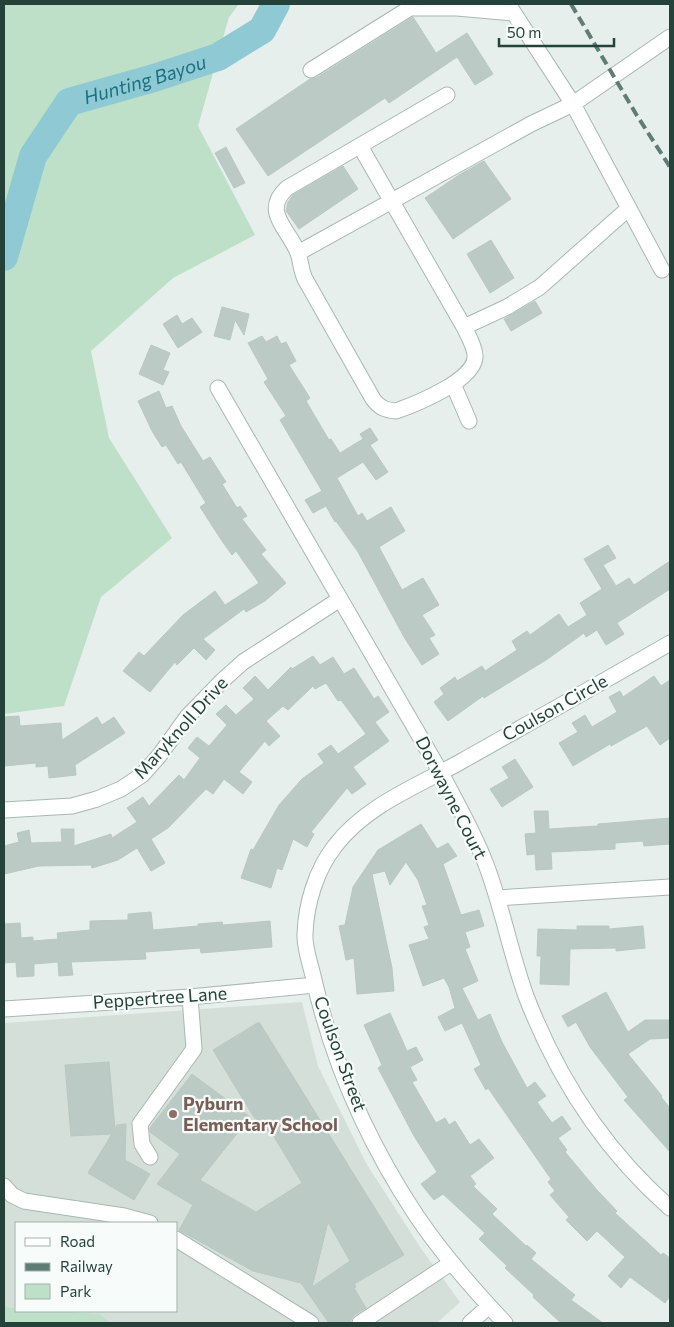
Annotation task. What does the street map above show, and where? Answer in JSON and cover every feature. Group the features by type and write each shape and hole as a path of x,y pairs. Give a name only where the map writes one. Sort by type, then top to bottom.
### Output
{"street":[{"path":"311,70 410,8 510,8 573,104 662,270"},
{"path":"298,254 531,124 573,104 670,37"},
{"path":"360,146 464,327 476,355 473,366 453,384 396,410 386,410 378,406 305,279 300,267 298,254 276,212 276,204 280,194 287,188 447,95"},
{"path":"464,327 507,307 540,287 629,208"},
{"path":"453,384 469,421"},
{"name":"Dorwayne Court","path":"218,388 441,773 466,820 484,860 497,898 510,948 526,996 545,1040 566,1081 589,1118 619,1156 670,1208"},
{"name":"Maryknoll Drive","path":"4,810 72,806 97,800 121,789 142,775 159,756 187,717 243,662 340,599"},
{"name":"Coulson Circle","path":"441,773 670,644"},
{"name":"Coulson Street","path":"441,773 379,806 355,824 334,847 320,873 309,902 304,936 324,1021 343,1074 374,1143 417,1216 451,1263 505,1323"},
{"path":"497,898 670,887"},
{"name":"Peppertree Lane","path":"4,1008 190,997 316,985"},
{"path":"150,1157 142,1144 140,1124 194,1049 190,997"},
{"path":"4,1186 12,1195 24,1201 124,1216 146,1222"},
{"path":"178,1240 311,1323"},
{"path":"360,1323 451,1263"},
{"path":"470,1323 489,1306"}],"shaded area":[{"name":"Pyburn Elementary School","path":"302,1002 318,1066 366,1163 420,1247 460,1302 437,1323 111,1323 100,1314 74,1312 178,1312 178,1222 15,1222 15,1308 7,1307 4,1303 4,1023"}],"green space":[{"path":"4,4 239,4 229,17 198,126 255,235 173,278 91,351 109,438 172,538 101,597 64,706 4,714"},
{"path":"4,1303 7,1307 15,1308 15,1312 100,1314 111,1323 4,1323"}],"building":[{"path":"413,17 436,53 467,33 493,74 475,85 457,57 389,103 385,98 268,176 236,129 310,79 316,78"},
{"path":"226,147 245,183 234,188 215,153"},
{"path":"484,161 511,199 453,239 425,198"},
{"path":"343,166 358,189 299,229 286,211 288,202 293,195"},
{"path":"491,240 514,278 490,293 467,254"},
{"path":"535,301 542,313 511,331 504,319"},
{"path":"222,307 249,314 244,335 235,320 230,340 214,336"},
{"path":"177,315 182,324 192,318 202,332 178,348 163,324"},
{"path":"262,336 266,342 277,336 281,344 286,342 296,361 289,365 310,398 306,401 329,440 331,439 340,453 363,439 360,434 370,428 378,440 370,445 388,472 376,480 363,462 337,478 358,516 362,513 367,521 391,507 405,531 379,547 402,590 423,578 439,605 422,615 435,635 429,638 439,654 422,665 404,637 358,552 335,522 326,506 313,513 305,500 322,491 280,420 286,416 264,382 268,379 248,343"},
{"path":"151,345 170,353 163,370 169,372 163,385 139,374"},
{"path":"159,391 166,408 172,406 181,426 203,461 210,457 226,482 222,484 237,508 240,506 247,516 242,519 266,550 261,554 286,583 265,601 246,612 244,609 203,639 215,650 206,660 194,648 177,665 175,662 150,692 123,671 139,652 144,656 183,615 215,591 225,605 259,583 236,551 232,555 222,541 200,507 206,503 181,462 178,464 166,445 162,447 152,431 138,401"},
{"path":"608,545 616,558 603,565 616,586 629,578 634,585 670,561 670,589 617,623 624,634 606,645 597,630 586,637 584,633 546,660 484,698 483,696 448,721 434,702 444,694 440,688 455,677 457,681 482,666 485,671 517,650 512,641 527,631 530,635 559,614 568,627 587,615 580,603 602,589 584,559"},
{"path":"313,656 320,665 333,657 344,674 354,668 374,699 378,696 389,712 375,722 389,741 353,767 366,784 352,794 347,788 311,832 314,834 307,847 293,839 282,870 277,868 271,888 241,878 251,849 253,850 279,805 302,779 324,763 318,754 331,745 338,754 366,734 341,700 338,701 326,683 315,689 313,686 288,710 283,706 266,721 280,736 269,746 265,741 239,772 252,782 243,794 224,779 213,794 206,789 168,828 151,839 165,863 151,871 137,848 118,860 92,868 91,865 39,866 4,874 4,846 19,842 17,833 29,830 31,843 62,842 61,829 74,829 74,846 111,834 112,838 137,822 127,808 143,797 149,806 179,775 184,780 200,758 188,748 197,737 209,746 227,725 216,714 226,705 236,715 254,699 243,688 255,676 268,690 291,667 292,669"},
{"path":"654,676 661,686 670,680 670,738 660,745 647,726 611,746 610,744 573,766 559,743 578,732 572,723 585,715 592,727 617,712 609,697 620,691 623,697"},
{"path":"19,716 20,726 61,723 62,740 97,717 102,725 114,717 125,733 75,765 76,775 49,778 48,766 36,767 36,763 4,766 4,717"},
{"path":"515,759 533,787 502,807 490,789 509,778 502,767"},
{"path":"534,811 548,811 549,829 670,818 670,844 644,846 643,841 615,843 615,849 551,852 552,869 536,870 535,854 527,855 525,834 536,833"},
{"path":"421,824 437,849 448,843 457,856 443,864 461,915 479,910 484,926 465,932 470,947 465,949 478,981 462,988 478,1020 490,1014 502,1042 527,1088 535,1082 546,1096 537,1102 552,1123 562,1116 571,1129 558,1138 567,1150 565,1152 617,1211 615,1213 661,1255 663,1253 670,1258 670,1296 665,1303 630,1277 621,1288 608,1276 625,1257 597,1231 587,1241 566,1220 569,1217 550,1195 555,1191 548,1182 551,1179 488,1088 486,1090 474,1069 481,1065 462,1023 445,1031 438,1017 455,1008 449,987 444,978 423,986 409,945 429,939 424,927 429,925 422,906 427,905 418,880 406,862 390,885 385,871 372,874 392,968 394,991 357,994 354,958 346,960 339,926 345,925 353,887 378,850"},
{"path":"151,912 153,930 222,922 223,925 270,921 272,947 201,953 200,948 145,952 146,959 71,962 73,975 59,976 58,962 34,964 34,976 17,977 16,962 4,963 4,924 20,923 21,938 33,937 33,941 58,939 57,933 90,930 90,921 128,920 128,914"},
{"path":"577,926 609,926 609,929 643,926 645,948 616,951 616,948 570,949 569,985 540,984 541,956 537,956 538,929 577,930"},
{"path":"606,992 628,1032 645,1020 670,1020 670,1038 650,1039 628,1054 670,1108 670,1152 624,1100 628,1097 590,1047 576,1022 568,1027 562,1016"},
{"path":"390,1013 407,1051 416,1047 423,1060 410,1067 417,1080 412,1082 436,1123 445,1118 449,1125 455,1121 470,1145 479,1139 494,1158 470,1176 476,1184 473,1186 497,1209 492,1214 536,1253 531,1259 575,1295 571,1300 603,1323 561,1323 533,1297 534,1295 505,1268 507,1266 479,1239 485,1233 443,1194 434,1200 421,1184 437,1172 414,1136 378,1068 382,1065 364,1025"},
{"path":"259,1022 404,1255 354,1284 356,1287 354,1288 366,1308 354,1315 349,1323 329,1323 301,1283 253,1271 179,1230 193,1205 157,1184 180,1154 150,1132 150,1128 192,1074 250,1117 200,1180 256,1212 302,1183 270,1130 265,1132 252,1114 213,1050","holes":["328,1222 350,1261 312,1287"]},
{"path":"109,1062 115,1129 117,1125 126,1124 125,1160 150,1174 134,1200 88,1173 112,1134 71,1136 65,1065"}],"waterway":[{"name":"Hunting Bayou","path":"4,257 33,156 69,102 154,78 218,57 262,30 276,4"}],"railway":[{"path":"571,4 636,114 670,167"}],"place":[{"name":"Pyburn Elementary School","path":"173,1114"}]}
